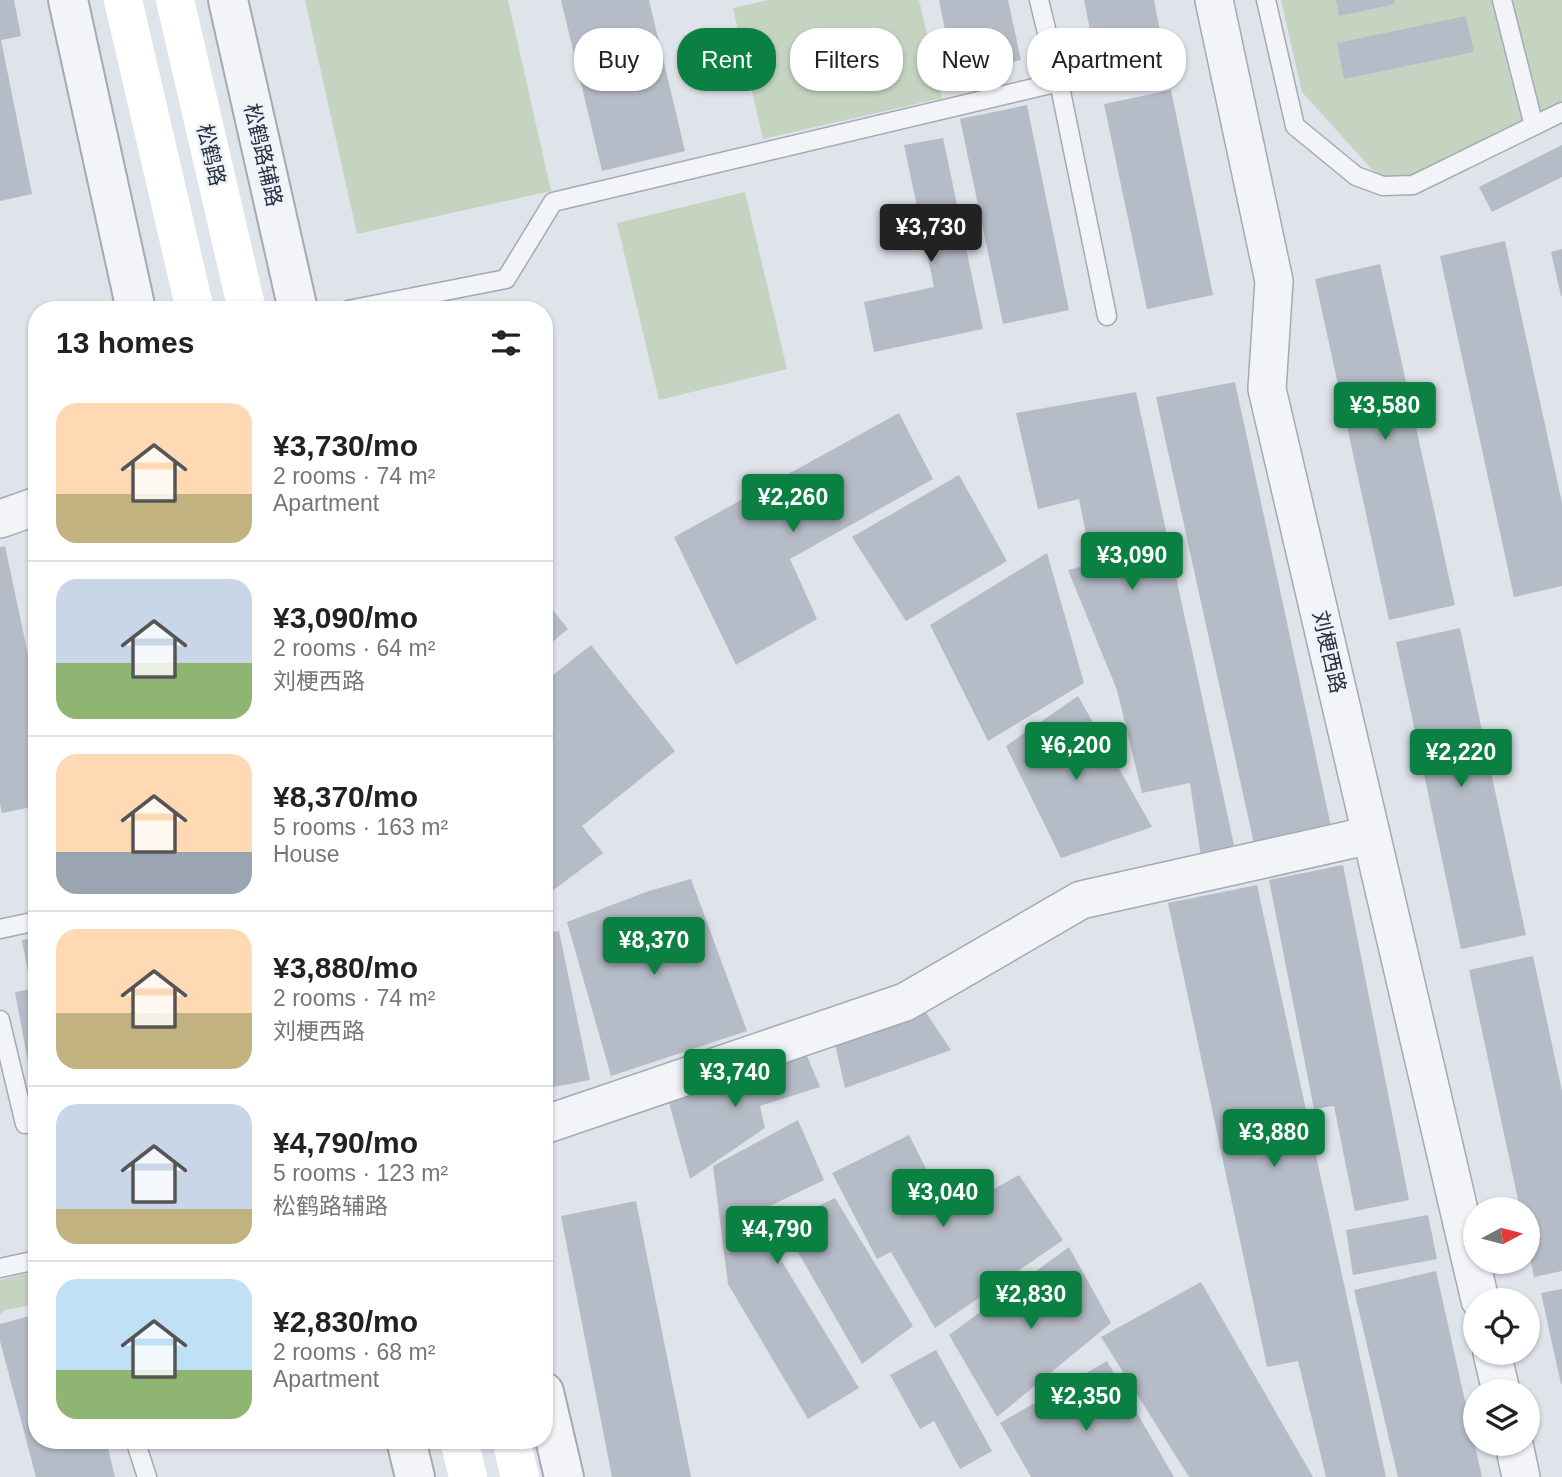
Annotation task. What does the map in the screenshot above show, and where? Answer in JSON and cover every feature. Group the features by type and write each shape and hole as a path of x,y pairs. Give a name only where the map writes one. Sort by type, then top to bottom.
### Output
{"main road":[{"path":"123,0 193,301"},
{"name":"松鹤路","path":"175,0 245,301"},
{"path":"461,1449 468,1477"},
{"path":"513,1449 520,1477"}],"street":[{"path":"68,0 134,301"},
{"name":"松鹤路辅路","path":"228,0 296,301"},
{"name":"刘梗西路","path":"1214,0 1274,281 1268,389 1477,1288"},
{"path":"0,519 28,509"},
{"path":"553,1122 905,1002 1081,900 1371,835"},
{"path":"553,1430 564,1477"},
{"path":"408,1449 415,1477"},
{"path":"1517,1456 1521,1477"}],"lane":[{"path":"1039,0 1046,28"},
{"path":"1266,0 1295,126 1356,176 1383,186 1413,185 1562,112"},
{"path":"1502,0 1534,126"},
{"path":"394,301 506,279 553,202 1027,90"},
{"path":"1061,91 1107,316"},
{"path":"0,929 28,923"},
{"path":"0,1020 25,1124 28,1124"},
{"path":"0,1268 28,1262"},
{"path":"138,1449 147,1477"}],"green space":[{"path":"305,0 508,0 551,191 357,234"},
{"path":"768,0 919,0 926,28 917,28 917,91 940,91 942,98 763,139 752,91 776,91 776,28 738,28 733,8"},
{"path":"1281,0 1562,0 1562,109 1420,182 1377,175 1302,92"},
{"path":"745,192 787,369 659,400 617,223"},
{"path":"28,1273 28,1306 5,1310 0,1315 0,1280"}],"building":[{"path":"0,0 14,0 21,36 1,40 32,194 0,201"},
{"path":"561,0 649,0 656,28 574,28 574,54"},
{"path":"939,0 1008,0 1021,60 1013,62 1013,28 945,28"},
{"path":"1084,0 1154,0 1159,28 1090,28"},
{"path":"1336,0 1394,0 1395,4 1339,16"},
{"path":"1466,16 1474,52 1344,79 1337,43"},
{"path":"663,59 685,151 602,171 583,91 663,91"},
{"path":"1171,91 1213,295 1147,309 1104,104"},
{"path":"1027,105 1069,310 1003,324 960,119"},
{"path":"943,138 983,329 874,352 864,302 934,287 904,145"},
{"path":"1562,145 1562,177 1492,212 1479,187"},
{"path":"1505,241 1562,503 1562,586 1514,597 1440,256"},
{"path":"1562,249 1562,296 1561,296 1551,252"},
{"path":"1380,264 1455,605 1389,620 1315,279"},
{"path":"1235,382 1332,831 1254,844 1156,397"},
{"path":"1136,392 1234,845 1201,857 1190,783 1142,793 1117,690 1068,570 1092,564 1079,499 1038,509 1016,413"},
{"path":"899,413 933,479 790,559 817,619 736,665 674,537"},
{"path":"959,475 1007,561 906,621 852,537"},
{"path":"5,546 28,655 28,808 2,813 0,804 0,547"},
{"path":"1047,553 1084,683 988,741 930,625"},
{"path":"553,610 568,629 553,642"},
{"path":"1460,628 1526,935 1461,949 1396,642"},
{"path":"591,645 675,751 582,826 603,853 553,890 553,675"},
{"path":"1078,696 1152,827 1061,858 1006,746"},
{"path":"1343,865 1409,1200 1355,1211 1334,1106 1314,1109 1269,880"},
{"path":"691,879 747,1031 611,1076 567,922 649,891"},
{"path":"1257,885 1386,1477 1326,1477 1298,1361 1267,1367 1168,903"},
{"path":"559,931 590,1080 553,1087 553,932"},
{"path":"28,939 28,973 22,940"},
{"path":"1533,956 1562,1091 1562,1271 1534,1277 1533,1274 1540,1274 1540,1197 1517,1197 1469,970"},
{"path":"28,990 28,1062 15,992"},
{"path":"923,1008 951,1050 845,1088 833,1036"},
{"path":"805,1051 820,1087 760,1106 765,1128 690,1179 668,1099"},
{"path":"798,1120 824,1180 753,1214 859,1388 808,1419 728,1284 713,1166"},
{"path":"909,1135 949,1214 1019,1175 1063,1240 935,1328 891,1252 877,1259 832,1173"},
{"path":"835,1198 913,1326 862,1364 782,1224"},
{"path":"636,1201 691,1477 612,1477 561,1216"},
{"path":"1428,1215 1437,1259 1353,1275 1346,1230"},
{"path":"1069,1247 1111,1323 997,1417 949,1335"},
{"path":"1436,1271 1463,1392 1463,1456 1477,1456 1482,1477 1398,1477 1354,1290"},
{"path":"1201,1282 1313,1477 1189,1477 1101,1337"},
{"path":"1562,1289 1562,1384 1561,1384 1541,1293"},
{"path":"28,1316 28,1447 0,1341 0,1324"},
{"path":"936,1350 992,1451 960,1469 934,1421 920,1429 890,1375"},
{"path":"1107,1361 1174,1477 1031,1477 1000,1423"},
{"path":"29,1449 108,1449 115,1477 36,1477"}]}
